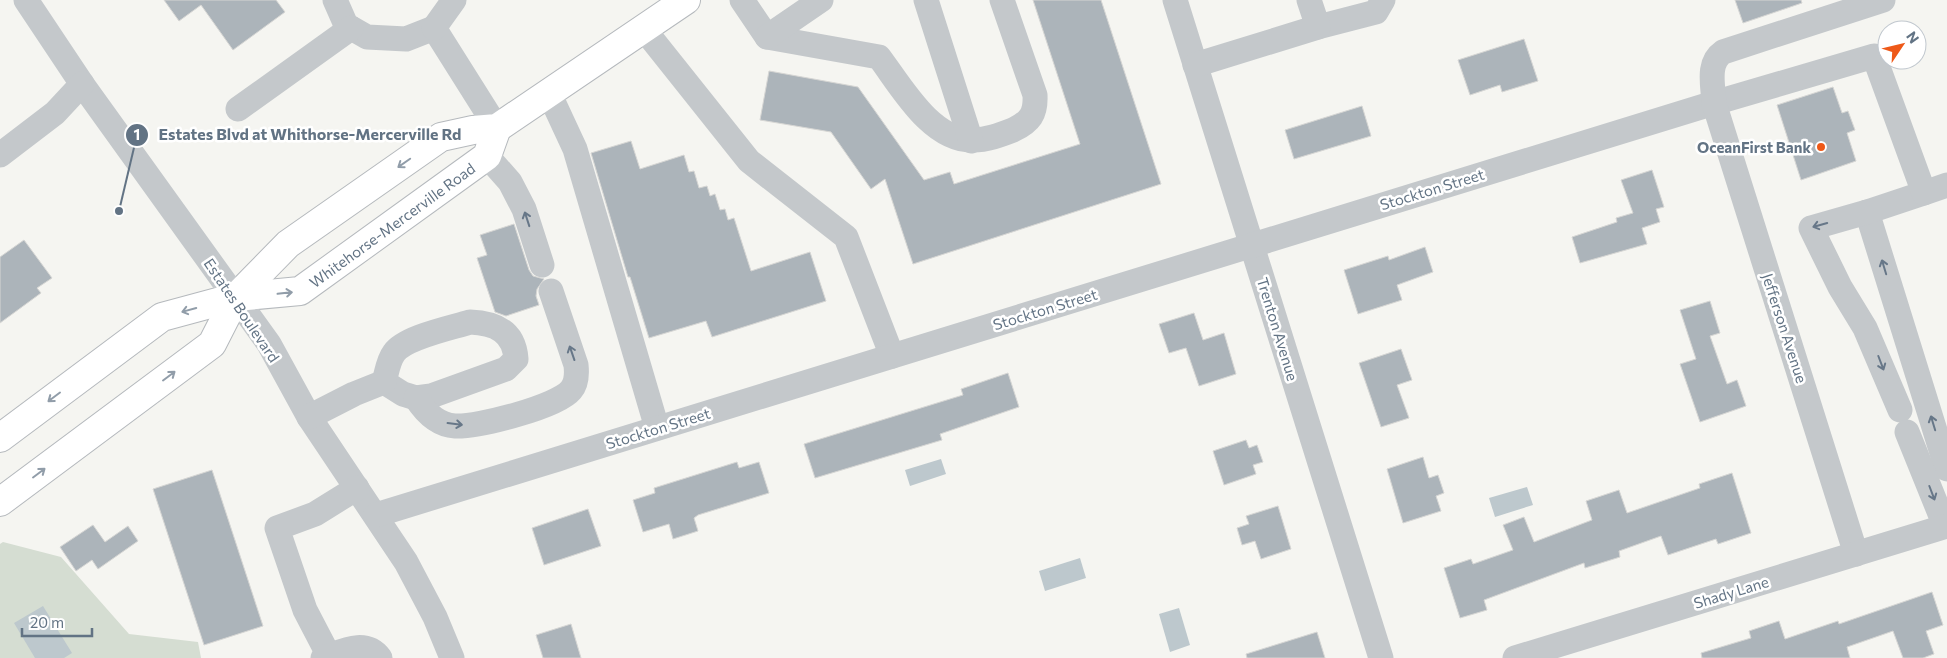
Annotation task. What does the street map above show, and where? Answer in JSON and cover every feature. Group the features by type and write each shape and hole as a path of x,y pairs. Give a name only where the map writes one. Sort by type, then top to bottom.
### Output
{"main road":[{"path":"0,502 212,344 236,297 288,244 441,137 473,130 496,128 686,0"},
{"name":"Whitehorse-Mercerville Road","path":"0,438 162,317 236,297 300,291 487,156 496,128"}],"street":[{"name":"Estates Boulevard","path":"26,0 82,84 269,344 309,417 406,562 435,617 452,658"},
{"path":"335,0 346,25 367,37 406,39 434,28 454,0"},
{"path":"742,0 767,36 879,57 928,121 950,134 971,141 993,137 1017,128 1031,119 1036,109 1035,95 1002,0"},
{"path":"767,36 820,0"},
{"path":"926,0 971,141"},
{"name":"Trenton Avenue","path":"1175,0 1381,658"},
{"path":"1310,0 1318,27"},
{"path":"1195,65 1318,27 1376,12 1383,0"},
{"name":"Jefferson Avenue","path":"1856,554 1714,102 1714,63 1717,56 1723,52 1882,0"},
{"path":"238,109 352,28"},
{"path":"434,28 496,128"},
{"path":"643,28 749,162 846,237 892,356"},
{"name":"Stockton Street","path":"376,515 1714,102 1874,56 1924,193"},
{"path":"0,155 55,113 82,84"},
{"path":"548,93 575,149 658,428"},
{"path":"487,156 510,182 524,209 542,265"},
{"path":"1946,526 1875,349 1811,228 1867,212 1947,184"},
{"path":"1867,212 1947,469"},
{"path":"416,398 424,411 437,420 454,426 492,421 551,403 570,390 577,377 576,365 551,291"},
{"path":"470,322 484,323 498,328 515,345 516,359 506,369 431,396 416,398 402,394 384,382 388,363 394,352 403,343 470,322"},
{"path":"309,417 354,394 384,382"},
{"path":"358,488 315,514 277,528 305,610 326,657 350,648 364,647 376,653 380,658"},
{"name":"Shady Lane","path":"1516,658 1946,526"}],"shaded area":[{"path":"941,459 946,474 910,486 905,470"},
{"path":"1527,487 1533,505 1495,517 1489,498"},
{"path":"3,542 61,557 129,634 198,642 201,658 0,658 0,544"},
{"path":"1080,558 1086,578 1045,591 1039,571"},
{"path":"43,606 72,653 64,658 35,658 14,623"},
{"path":"1179,608 1190,645 1170,652 1159,614"}],"building":[{"path":"164,0 276,0 285,12 233,50 201,5 179,21"},
{"path":"1033,0 1101,0 1161,184 913,264 885,179 871,189 831,132 760,120 769,71 858,87 924,180 950,172 954,184 1080,144"},
{"path":"1735,0 1801,0 1802,3 1743,23"},
{"path":"1524,39 1538,81 1502,92 1500,85 1470,95 1458,60"},
{"name":"OceanFirst Bank","path":"1833,87 1842,113 1848,111 1855,130 1847,133 1856,161 1801,180 1777,105"},
{"path":"1362,106 1371,136 1294,159 1285,130"},
{"path":"631,141 640,169 684,155 689,172 694,171 699,188 707,186 710,196 715,194 720,210 725,209 728,220 734,218 751,271 810,252 826,301 712,337 706,321 649,338 630,277 628,277 591,153"},
{"path":"1652,170 1664,207 1656,209 1660,222 1642,228 1647,244 1580,263 1572,237 1617,222 1616,218 1633,213 1621,180"},
{"path":"514,224 529,270 533,276 544,279 537,289 536,296 539,305 506,316 495,312 477,258 487,255 480,235"},
{"path":"24,240 52,278 37,288 41,293 0,323 0,257"},
{"path":"1425,247 1433,272 1397,285 1402,300 1358,314 1344,270 1388,256 1389,260"},
{"path":"1710,301 1720,333 1710,336 1727,384 1737,380 1746,406 1700,422 1680,364 1696,359 1680,310"},
{"path":"1194,313 1203,340 1224,333 1236,374 1199,386 1186,348 1169,353 1159,324"},
{"path":"1401,349 1412,380 1397,385 1409,418 1381,427 1359,363"},
{"path":"1008,373 1019,407 940,434 942,440 815,478 804,444 963,395 961,389"},
{"path":"1246,440 1249,448 1257,445 1263,462 1253,465 1256,474 1224,485 1213,451"},
{"path":"1423,457 1429,478 1438,475 1444,493 1436,496 1441,511 1403,523 1387,469"},
{"path":"737,462 739,468 759,462 769,493 698,515 694,518 698,531 673,539 669,524 643,532 633,500 655,493 654,488"},
{"path":"212,470 263,626 204,645 153,489"},
{"path":"1732,473 1751,533 1718,544 1716,539 1668,555 1661,536 1619,551 1620,557 1585,568 1584,563 1484,600 1487,610 1460,618 1444,568 1471,559 1473,564 1513,550 1503,525 1524,517 1534,542 1592,520 1586,501 1619,490 1627,513 1700,488 1699,484"},
{"path":"1278,506 1291,549 1261,559 1255,541 1242,545 1237,528 1249,524 1246,516"},
{"path":"588,509 601,546 544,565 532,528"},
{"path":"93,525 105,542 128,526 138,541 98,569 92,560 76,571 60,547"},
{"path":"1932,592 1943,625 1926,631 1934,654 1923,658 1903,658 1893,631 1847,647 1850,658 1702,658 1701,653 1751,638 1749,631 1779,621 1785,639 1838,621 1839,624"},
{"path":"571,624 581,658 543,658 536,635"},
{"path":"1317,632 1325,658 1247,658 1246,654"}],"place":[{"name":"OceanFirst Bank","path":"1821,147"},
{"name":"Estates Blvd at Whithorse-Mercerville Rd","path":"119,211"}]}
